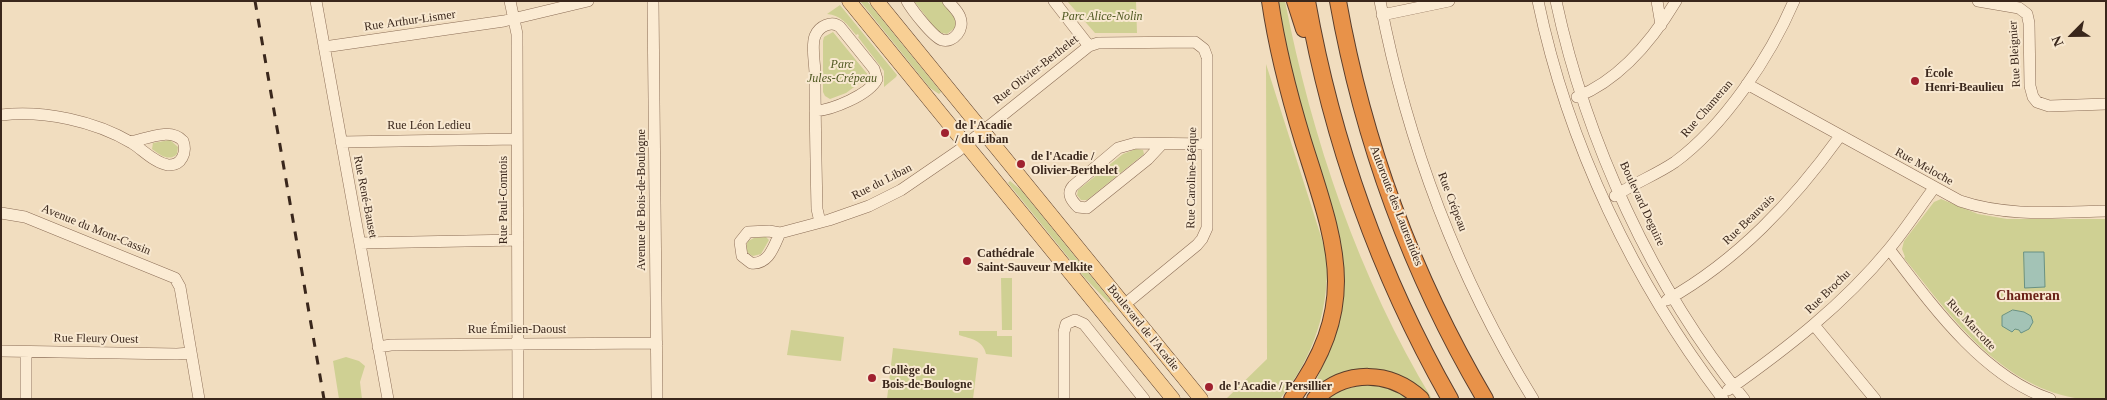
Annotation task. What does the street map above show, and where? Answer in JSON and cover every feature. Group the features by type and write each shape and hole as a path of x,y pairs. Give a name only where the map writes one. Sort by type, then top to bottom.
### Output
{"highway":[{"path":"1270,1 1283,73 1328,221 1336,265 1336,299 1329,328 1312,368 1292,399"},
{"path":"1295,1 1365,215 1391,282 1450,399"},
{"path":"1307,1 1340,141"},
{"name":"Autoroute des Laurentides","path":"1338,1 1362,108 1387,189 1436,306 1485,399"},
{"path":"1315,399 1337,382 1369,376 1396,382 1414,392 1421,399"}],"main road":[{"name":"Boulevard de l'Acadie","path":"849,1 1173,399"},
{"name":"Boulevard de l'Acadie","path":"877,1 1201,399"}],"street":[{"name":"Rue René-Bauset","path":"316,1 388,399"},
{"name":"Rue Paul-Comtois","path":"510,1 517,34 518,399"},
{"name":"Rue Arthur-Lismer","path":"324,47 514,18 588,1"},
{"name":"Avenue de Bois-de-Boulogne","path":"653,1 657,399"},
{"path":"908,1 935,36 950,40 957,35 962,25 960,16 948,1"},
{"path":"1054,1 1089,46"},
{"name":"Rue Crépeau","path":"1380,1 1401,95 1438,208 1480,303 1533,399"},
{"path":"1382,16 1449,1"},
{"path":"1538,1 1566,101 1580,142 1605,202 1626,246 1658,304 1721,397"},
{"name":"Boulevard Deguire","path":"1556,1 1582,94 1620,193 1673,296 1697,334 1744,399"},
{"path":"1656,1 1661,25"},
{"path":"1566,101 1582,94 1617,72 1661,25 1676,1"},
{"name":"Rue Chameran","path":"1605,202 1663,170 1688,151 1717,122 1747,84 1775,40 1794,1"},
{"name":"Rue Bleignier","path":"1978,1 2020,8 2027,14 2029,23 2030,86 2033,97 2037,102 2049,106 2106,104"},
{"path":"815,111 836,107 873,85 877,79 874,69 840,27 835,24 828,24 820,30 815,38 815,111 817,209 820,222"},
{"name":"Rue Olivier-Berthelet","path":"983,130 1089,46 1098,43 1182,42 1195,42 1201,45"},
{"name":"Rue Caroline-Béique","path":"1124,305 1197,245 1204,236 1208,224 1207,58 1206,51 1201,45"},
{"name":"Rue Meloche","path":"1747,84 1960,201 1997,211 2014,213 2106,211"},
{"path":"1,116 28,114 70,120 131,142"},
{"name":"Rue du Liban","path":"780,233 859,210 897,192 931,172 983,130"},
{"name":"Rue Beauvais","path":"1658,304 1714,270 1761,230 1814,171 1840,136"},
{"name":"Rue Léon Ledieu","path":"341,142 517,139"},
{"path":"1162,144 1148,159 1087,208 1078,207 1070,198 1070,191 1073,186 1118,148 1132,143 1207,144"},
{"name":"Rue Brochu","path":"1721,397 1814,325 1852,289 1889,249 1934,188"},
{"name":"Avenue du Mont-Cassin","path":"1,213 18,215 32,220 169,275 178,281 191,352"},
{"path":"360,243 518,240"},
{"name":"Rue Marcotte","path":"1889,249 1929,299 1978,354 2020,385 2050,399"},
{"path":"1064,399 1064,332 1065,327 1070,321 1078,321 1084,324 1144,399"},
{"path":"1814,325 1875,399"},
{"name":"Rue Émilien-Daoust","path":"378,346 656,343"},
{"name":"Rue Fleury Ouest","path":"1,352 176,354 191,352"},
{"path":"26,352 26,399"},
{"path":"191,352 199,399"}],"green space":[{"path":"860,1 867,1 941,92 939,94 930,88"},
{"path":"914,1 942,1 955,19 956,27 947,34 938,32"},
{"name":"Parc Alice-Nolin","path":"1067,1 1136,1 1137,33 1095,33"},
{"path":"1274,1 1285,1 1309,104 1341,206 1382,305 1432,399 1426,399 1406,381 1326,384 1317,378 1329,353 1339,315"},
{"path":"840,5 897,75 884,87 884,71 858,37 858,34 856,35 840,18 827,14"},
{"name":"Parc Jules-Crépeau","path":"833,32 869,76 846,93 830,99 823,92 823,41 824,37"},
{"path":"1266,64 1326,252 1326,292 1318,330 1311,348 1292,383 1280,399 1226,399 1267,359"},
{"path":"170,140 178,147 177,154 174,156 164,157 152,149 153,143"},
{"path":"1136,149 1143,150 1144,154 1087,200 1081,200 1077,195 1078,190 1123,154"},
{"path":"1010,181 1021,190 1111,301 1109,303 1085,278 1008,183"},
{"path":"1941,199 1978,214 2007,219 2106,219 2106,399 2075,398 2047,390 2022,378 1999,363 1978,344 1939,302 1904,258 1902,249 1904,241 1934,202"},
{"path":"766,237 769,240 761,254 753,256 748,252 746,248 748,241 754,238"},
{"path":"1001,278 1012,278 1012,330 1002,330"},
{"path":"791,330 844,337 841,361 787,355"},
{"path":"959,331 997,331 997,336 1012,336 1012,357 986,354 979,343 959,335"},
{"path":"893,348 978,358 973,399 887,399"},
{"path":"346,357 359,361 365,366 360,382 362,399 339,399 333,361"},
{"path":"1367,384 1389,388 1409,399 1325,399 1341,390"}],"shaded area":[{"path":"2024,252 2044,252 2045,287 2025,288"},
{"path":"2013,310 2024,312 2031,316 2033,322 2029,329 2021,333 2015,329 2012,332 2002,326 2002,316"}],"railway":[{"path":"255,1 324,399"}],"place":[{"name":"École Henri-Beaulieu","path":"1915,81"},
{"name":"de l'Acadie / du Liban","path":"945,133"},
{"name":"de l'Acadie / Olivier-Berthelet","path":"1021,164"},
{"name":"Cathédrale Saint-Sauveur Melkite","path":"967,261"},
{"name":"Collège de Bois-de-Boulogne","path":"872,378"},
{"name":"de l'Acadie / Persillier","path":"1209,387"}],"district":[{"name":"Chameran","path":"2028,296"}]}
